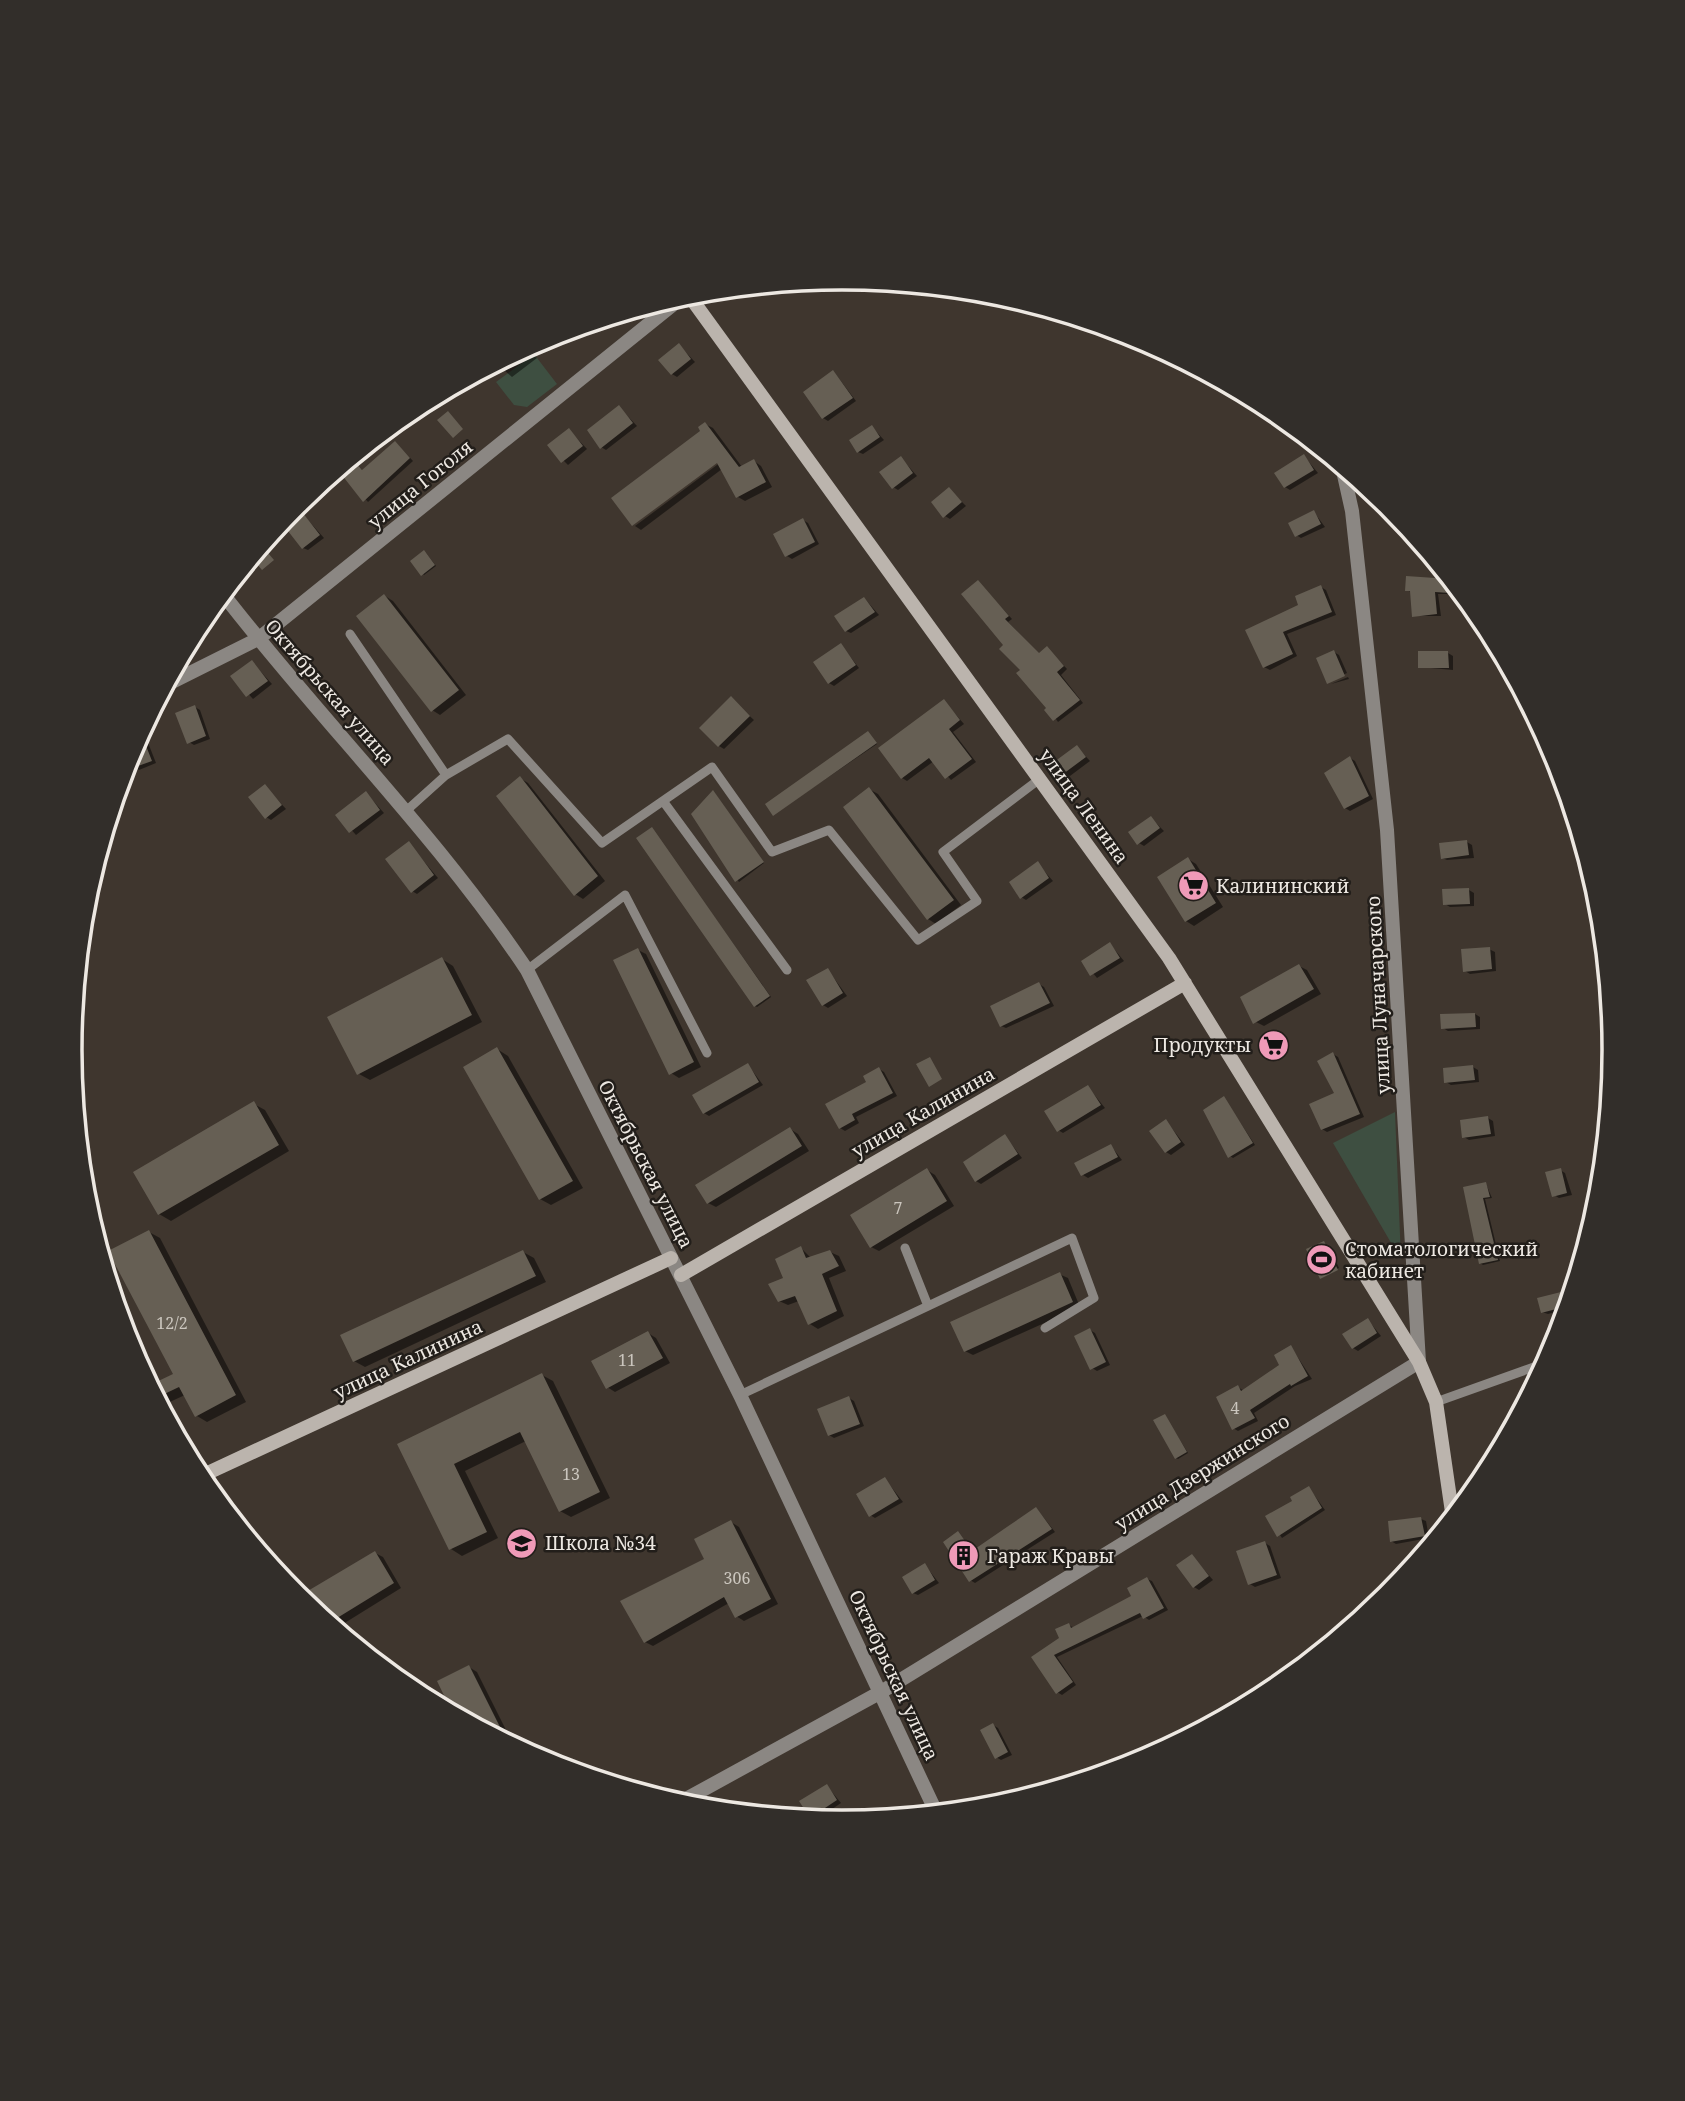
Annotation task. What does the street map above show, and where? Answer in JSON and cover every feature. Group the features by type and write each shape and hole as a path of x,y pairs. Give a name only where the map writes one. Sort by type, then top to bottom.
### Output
{"street":[{"name":"улица Ленина","path":"695,305 1041,778 1185,983 1419,1362"},
{"name":"улица Гоголя","path":"180,678 258,639 665,312"},
{"name":"улица Луначарского","path":"1345,480 1352,510 1387,830 1419,1362 1436,1402 1451,1506"},
{"name":"Октябрьская улица","path":"229,602 406,811 499,928 527,970 740,1395 933,1805"},
{"name":"улица Калинина","path":"681,1275 1185,983"},
{"name":"улица Калинина","path":"209,1472 671,1258"},
{"name":"улица Дзержинского","path":"692,1796 881,1692 1419,1362"}],"lane":[{"path":"350,634 446,775"},
{"path":"406,811 446,775 508,740 602,844 712,767 772,852 829,830 918,940 977,901 943,852 1041,778"},
{"path":"663,801 787,970"},
{"path":"527,970 625,895 707,1053"},
{"path":"740,1395 1072,1238 1094,1298 1045,1328"},
{"path":"905,1248 928,1307"},
{"path":"1436,1402 1533,1367"}],"green space":[{"path":"535,356 557,384 527,407 514,405 496,382"},
{"path":"1395,1112 1401,1260 1333,1143"}],"building":[{"path":"679,343 691,359 671,375 658,360"},
{"path":"833,370 853,398 822,419 803,392"},
{"path":"619,405 633,423 600,449 587,430"},
{"path":"448,411 463,429 453,438 437,420"},
{"path":"705,422 739,467 754,459 766,482 736,498 717,463 632,526 611,498 700,431 698,427"},
{"path":"872,425 880,437 857,453 849,440"},
{"path":"569,428 583,446 561,463 547,445"},
{"path":"395,441 410,458 363,502 343,477 358,465 362,470"},
{"path":"1304,454 1314,470 1284,488 1274,473"},
{"path":"901,456 913,473 892,489 879,472"},
{"path":"949,487 962,502 943,518 931,502"},
{"path":"1314,510 1321,524 1295,537 1288,523"},
{"path":"304,514 320,535 302,549 288,531"},
{"path":"803,518 815,542 785,557 773,534"},
{"path":"424,550 435,565 421,576 410,561"},
{"path":"268,553 274,560 262,570 258,565"},
{"path":"1406,576 1438,578 1450,593 1435,592 1437,614 1412,617 1410,591 1405,591"},
{"path":"978,580 1009,616 1005,619 1039,653 1047,646 1064,666 1057,672 1080,700 1053,721 1044,710 1046,708 1016,673 1020,670 999,649 1003,645 961,594"},
{"path":"1321,585 1332,612 1283,632 1293,654 1263,668 1245,630 1298,605 1295,596"},
{"path":"384,594 459,690 431,712 356,616"},
{"path":"864,597 875,612 845,632 834,616"},
{"path":"841,643 856,665 828,684 813,662"},
{"path":"1334,650 1345,676 1327,684 1316,658"},
{"path":"1418,651 1448,651 1449,668 1418,668"},
{"path":"252,660 268,681 246,697 230,676"},
{"path":"731,696 750,716 718,747 699,728"},
{"path":"944,699 960,720 949,729 972,759 945,779 929,758 901,779 878,748"},
{"path":"195,705 206,736 187,744 175,713"},
{"path":"868,731 877,743 773,816 765,804"},
{"path":"1077,745 1086,757 1063,774 1054,762"},
{"path":"146,746 152,761 138,766"},
{"path":"1350,756 1369,796 1344,809 1324,773"},
{"path":"520,776 598,876 574,896 496,796"},
{"path":"265,784 282,805 265,819 248,797"},
{"path":"869,787 954,900 927,920 843,807"},
{"path":"713,790 764,862 735,882 691,814"},
{"path":"366,791 380,810 349,833 335,815"},
{"path":"1151,816 1160,828 1137,845 1128,832"},
{"path":"652,827 770,996 754,1007 636,838"},
{"path":"1467,840 1469,855 1441,859 1439,843"},
{"path":"409,841 434,875 411,893 385,859"},
{"path":"1188,857 1216,903 1185,922 1157,877"},
{"path":"1038,861 1049,878 1020,899 1009,882"},
{"path":"1469,888 1470,904 1443,905 1442,889"},
{"path":"1110,942 1120,958 1090,976 1081,961"},
{"path":"1490,947 1492,969 1463,972 1461,949"},
{"path":"638,948 694,1062 669,1075 613,960"},
{"path":"442,957 472,1015 357,1075 327,1017"},
{"path":"1299,964 1314,989 1253,1024 1240,997"},
{"path":"828,968 843,993 822,1006 806,980"},
{"path":"1039,982 1050,1003 1000,1027 990,1006"},
{"path":"1475,1013 1476,1027 1441,1029 1440,1014"},
{"path":"497,1047 573,1181 539,1200 463,1067"},
{"path":"1333,1052 1360,1114 1321,1130 1309,1104 1334,1093 1317,1061"},
{"path":"930,1057 942,1079 929,1087 916,1064"},
{"path":"748,1063 759,1082 703,1114 692,1095"},
{"path":"1473,1065 1475,1080 1444,1083 1443,1068"},
{"path":"879,1067 893,1093 852,1114 855,1120 839,1129 825,1104 866,1082 863,1076"},
{"path":"1088,1085 1101,1105 1057,1132 1044,1111"},
{"path":"1224,1096 1253,1143 1228,1158 1203,1110"},
{"path":"254,1101 279,1145 158,1215 133,1172"},
{"path":"1488,1116 1491,1134 1462,1138 1460,1120"},
{"path":"1166,1119 1181,1142 1165,1153 1149,1131"},
{"path":"790,1127 802,1146 707,1204 695,1185"},
{"path":"1005,1134 1018,1154 975,1182 963,1162"},
{"path":"1111,1144 1118,1157 1081,1176 1074,1163"},
{"path":"927,1168 947,1201 870,1248 850,1215"},
{"path":"1561,1168 1567,1193 1552,1197 1545,1172"},
{"path":"1486,1182 1490,1197 1483,1198 1498,1260 1479,1264 1463,1187"},
{"path":"149,1230 236,1395 195,1417 179,1387 165,1394 158,1381 173,1374 109,1250"},
{"path":"1324,1241 1338,1270 1320,1279 1306,1249"},
{"path":"801,1246 806,1258 830,1250 839,1266 822,1274 837,1311 808,1325 795,1296 778,1302 768,1284 783,1278 775,1259"},
{"path":"523,1250 536,1276 353,1362 340,1335"},
{"path":"1060,1272 1073,1302 964,1352 950,1322"},
{"path":"1563,1291 1557,1309 1541,1313 1537,1298"},
{"path":"1368,1318 1377,1333 1352,1349 1342,1334"},
{"path":"1090,1328 1106,1362 1090,1370 1074,1336"},
{"path":"648,1331 663,1358 606,1389 591,1361"},
{"path":"1291,1345 1308,1376 1291,1386 1290,1384 1250,1410 1255,1418 1232,1430 1216,1397 1238,1385 1241,1391 1279,1365 1274,1355"},
{"path":"542,1373 600,1492 559,1512 520,1432 454,1464 487,1532 449,1550 397,1444"},
{"path":"849,1396 860,1424 828,1436 817,1409"},
{"path":"1165,1414 1187,1452 1175,1459 1153,1420"},
{"path":"885,1477 899,1499 869,1517 856,1494"},
{"path":"1309,1486 1322,1508 1277,1537 1265,1516 1292,1501 1290,1497"},
{"path":"1036,1507 1052,1529 969,1582 943,1542 958,1531 972,1551"},
{"path":"1421,1517 1425,1536 1390,1542 1388,1521"},
{"path":"731,1520 771,1599 735,1618 724,1597 644,1643 620,1601 704,1559 694,1539"},
{"path":"1265,1541 1277,1575 1248,1585 1236,1551"},
{"path":"375,1551 394,1583 337,1618 308,1591"},
{"path":"1192,1554 1209,1576 1193,1588 1176,1565"},
{"path":"925,1563 935,1580 912,1594 902,1577"},
{"path":"1147,1577 1164,1608 1143,1619 1140,1613 1054,1655 1073,1682 1056,1694 1031,1657 1059,1638 1055,1629 1069,1623 1071,1628 1131,1596 1127,1588"},
{"path":"469,1665 500,1727 446,1699 437,1681"},
{"path":"993,1723 1008,1752 995,1759 980,1730"},
{"path":"827,1784 837,1800 822,1810 804,1809 799,1801"}],"place":[{"name":"Калининский","path":"1193,886"},
{"name":"Продукты","path":"1274,1045"},
{"name":"Стоматологический кабинет","path":"1322,1260"},
{"name":"Школа №34","path":"522,1543"},
{"name":"Гараж Кравы","path":"964,1556"}]}
